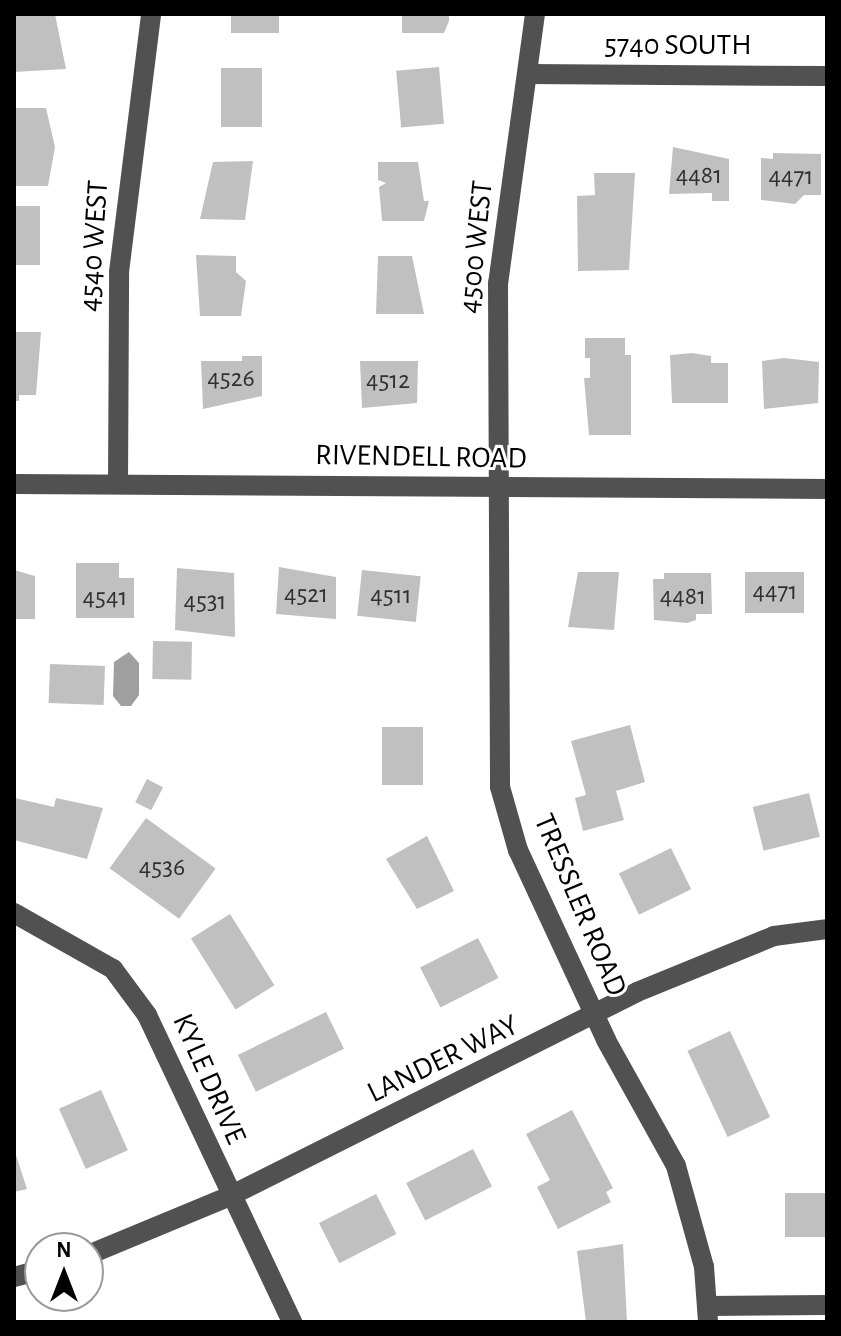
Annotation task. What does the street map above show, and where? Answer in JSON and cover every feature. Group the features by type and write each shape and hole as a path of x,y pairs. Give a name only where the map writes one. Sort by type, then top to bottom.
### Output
{"street":[{"name":"4540 WEST","path":"118,484 119,272 151,14"},
{"name":"4500 WEST","path":"497,488 498,283 535,14"},
{"name":"5740 SOUTH","path":"528,74 827,76"},
{"name":"RIVENDELL ROAD","path":"14,484 827,489"},
{"name":"TRESSLER ROAD","path":"497,488 500,787 518,850 595,1015 676,1166 697,1233 708,1314"},
{"name":"KYLE DRIVE","path":"14,913 113,969 147,1015 228,1197 292,1322"},
{"name":"LANDER WAY","path":"104,1248 228,1197 595,1015 774,936 827,929"},
{"path":"708,1314 827,1305"}],"shaded area":[{"path":"129,652 139,663 139,695 131,706 121,706 113,696 114,662"}],"building":[{"path":"14,14 55,14 66,69 14,72"},
{"path":"231,14 279,14 279,33 231,33"},
{"path":"402,14 449,14 449,21 444,33 402,33"},
{"path":"439,67 444,124 401,128 396,71"},
{"path":"221,68 262,68 262,127 221,127"},
{"path":"14,108 46,108 55,147 48,186 14,186"},
{"path":"673,147 729,159 729,201 712,201 712,193 669,194"},
{"path":"773,153 821,154 821,195 804,195 795,204 761,200 761,158 773,159"},
{"path":"253,161 245,220 200,219 213,162"},
{"path":"378,162 418,162 424,201 429,201 424,221 382,221 379,187 386,183 378,180"},
{"path":"594,173 635,173 629,270 578,271 577,196 595,195"},
{"path":"14,206 40,206 40,265 14,265"},
{"path":"196,255 236,256 236,272 246,281 241,316 200,316"},
{"path":"378,256 412,256 424,314 376,314"},
{"path":"14,332 41,332 36,395 19,395 19,401 14,401"},
{"path":"585,338 625,338 625,355 631,355 631,435 589,435 584,378 590,378 590,358 585,358"},
{"path":"692,353 711,356 711,363 728,363 728,403 672,403 670,355"},
{"path":"242,356 262,356 262,396 203,409 201,361 242,361"},
{"path":"784,358 819,362 818,403 764,409 762,361"},
{"path":"360,361 418,361 417,403 362,408"},
{"path":"76,563 119,563 119,578 134,578 134,618 76,618"},
{"path":"279,567 336,577 336,619 276,614"},
{"path":"177,568 234,573 235,637 175,630"},
{"path":"14,570 35,576 35,619 16,619"},
{"path":"362,570 421,576 416,622 357,616"},
{"path":"578,572 619,572 614,630 568,627"},
{"path":"745,572 804,572 804,613 745,613"},
{"path":"664,573 711,573 712,614 696,614 696,620 687,623 654,620 653,579 664,579"},
{"path":"153,641 192,642 191,680 152,679"},
{"path":"50,664 105,666 104,705 49,703"},
{"path":"630,725 645,782 616,791 624,820 583,831 575,798 586,795 571,741"},
{"path":"382,727 423,727 423,785 382,785"},
{"path":"147,779 163,787 151,810 135,802"},
{"path":"809,793 820,837 764,851 753,807"},
{"path":"15,798 54,807 56,798 103,808 87,859 14,840"},
{"path":"146,818 216,869 179,919 110,868"},
{"path":"427,836 454,891 417,909 386,859"},
{"path":"671,848 691,889 639,915 619,873"},
{"path":"230,914 275,985 236,1010 191,938"},
{"path":"478,938 498,978 441,1008 420,968"},
{"path":"326,1012 344,1049 256,1092 238,1055"},
{"path":"730,1031 770,1117 728,1137 687,1051"},
{"path":"101,1090 128,1150 86,1169 59,1109"},
{"path":"572,1110 613,1188 606,1192 611,1202 558,1229 537,1187 550,1180 526,1134"},
{"path":"14,1149 27,1189 14,1192"},
{"path":"473,1149 492,1186 425,1220 406,1183"},
{"path":"785,1193 827,1193 827,1237 785,1237"},
{"path":"376,1194 396,1234 339,1263 319,1223"},
{"path":"623,1244 627,1322 586,1322 577,1251"}]}
